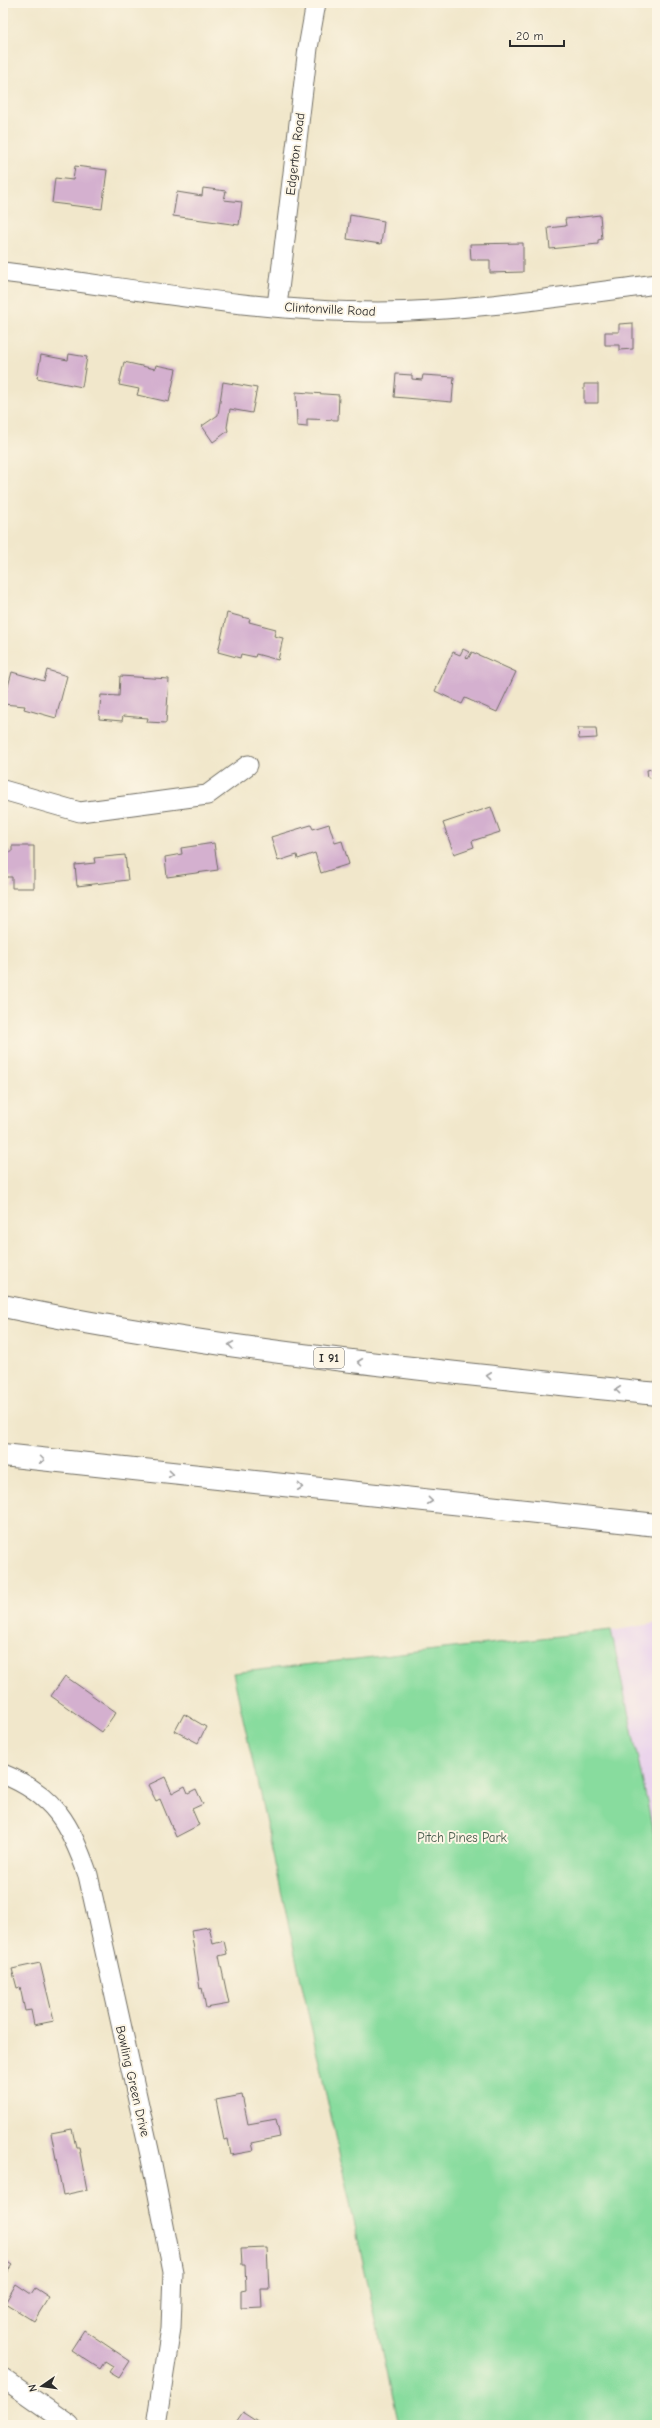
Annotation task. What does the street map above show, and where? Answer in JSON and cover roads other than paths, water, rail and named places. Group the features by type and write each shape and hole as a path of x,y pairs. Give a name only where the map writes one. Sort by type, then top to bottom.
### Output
{"highway":[{"name":"I 91","path":"3,1306 146,1332 308,1356 657,1394"},
{"path":"3,1455 657,1525"}],"street":[{"name":"Edgerton Road","path":"277,306 307,56 316,3"},
{"name":"Clintonville Road","path":"3,272 277,306 378,312 439,309 657,284"},
{"path":"3,790 80,812 207,795 248,765"},
{"name":"Bowling Green Drive","path":"3,1774 22,1782 45,1799 63,1817 79,1848 88,1875 151,2159 173,2272 171,2328 156,2425"},
{"path":"3,2378 70,2425"}],"park label":[{"name":"Pitch Pines Park","path":"462,1837"}]}
